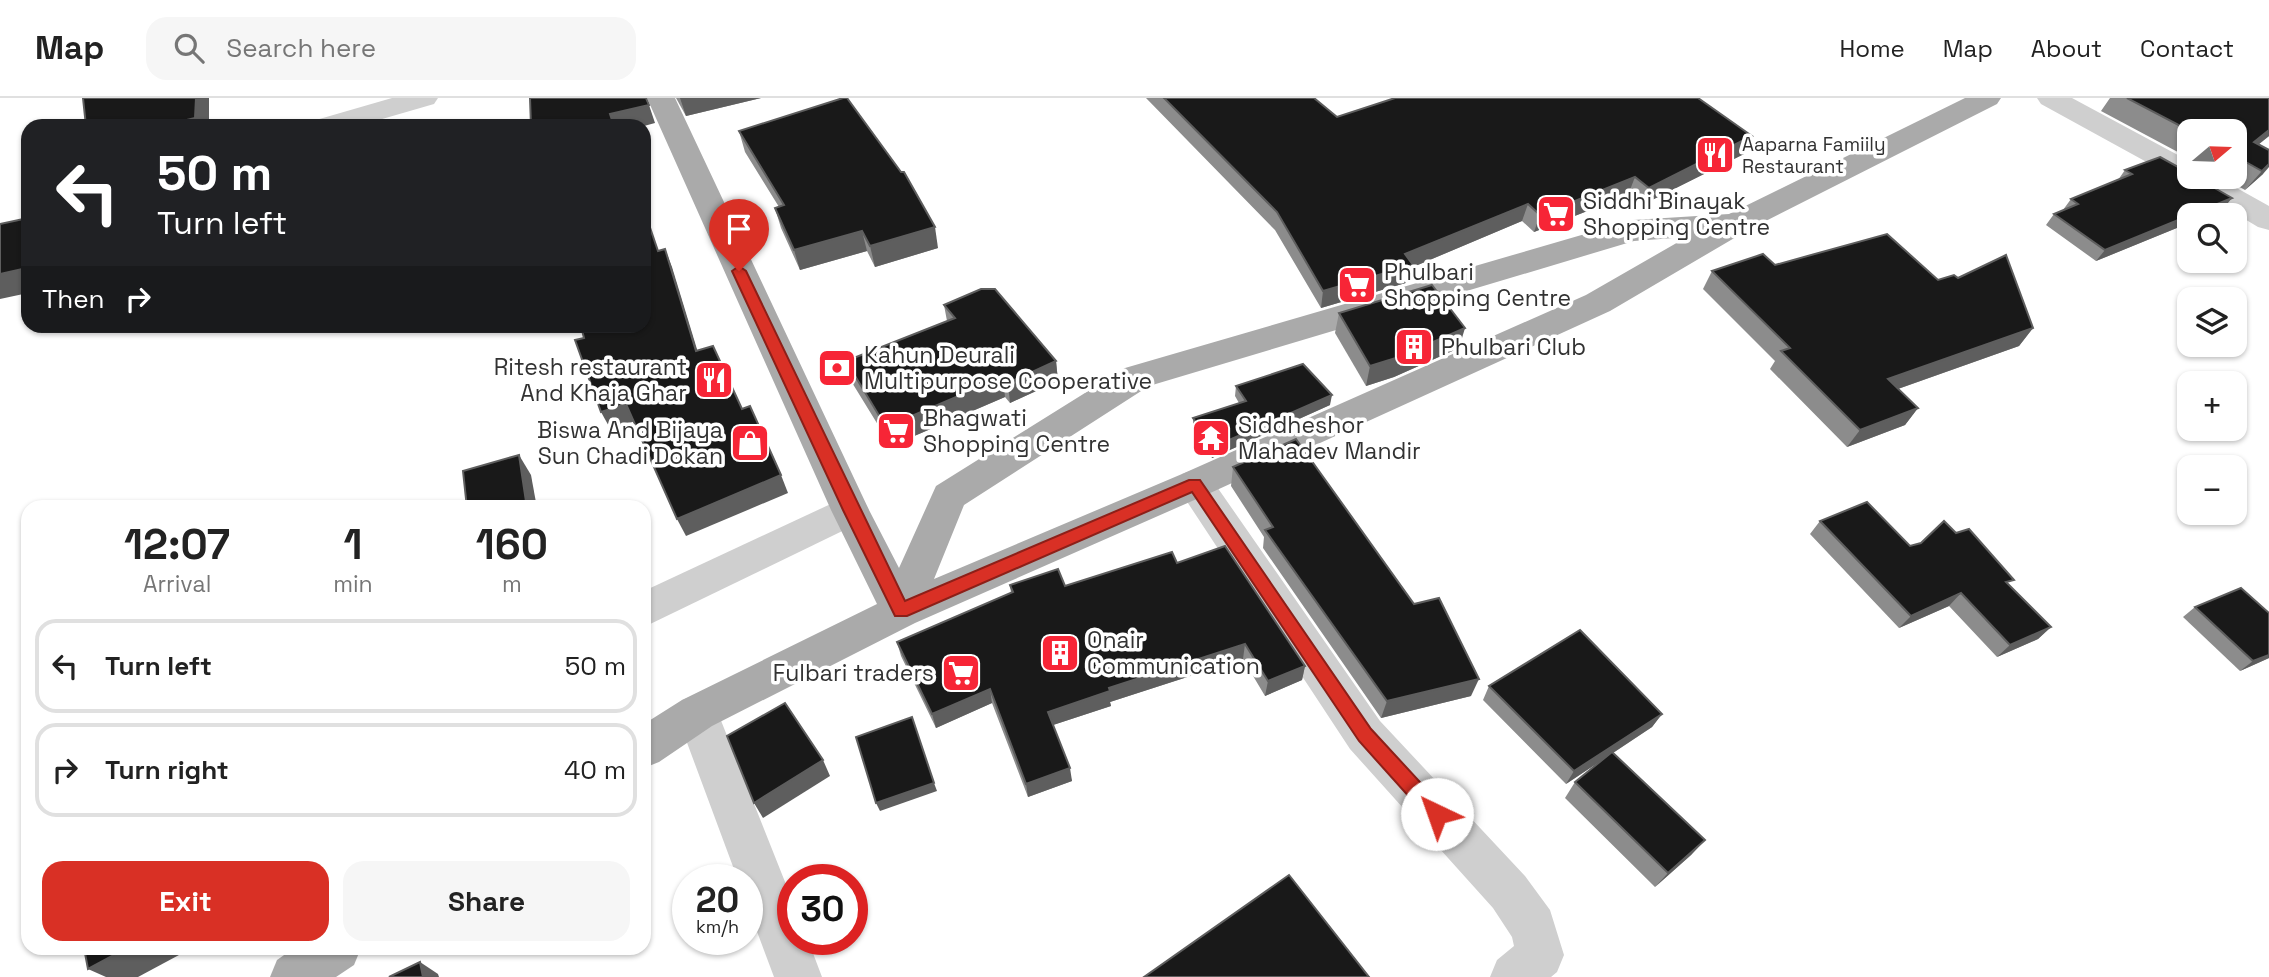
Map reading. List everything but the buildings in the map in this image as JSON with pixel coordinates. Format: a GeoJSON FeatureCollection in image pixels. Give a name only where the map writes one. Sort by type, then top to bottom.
{"type":"FeatureCollection","features":[{"type":"Feature","properties":{"kind":"main road"},"geometry":{"type":"LineString","coordinates":[[660,98],[850,510],[901,611]]}},
{"type":"Feature","properties":{"kind":"main road"},"geometry":{"type":"LineString","coordinates":[[651,743],[697,713],[901,611],[1195,484],[1598,303],[1737,223],[1987,98]]}},
{"type":"Feature","properties":{"kind":"main road"},"geometry":{"type":"LineString","coordinates":[[901,611],[949,496],[1137,377],[1633,231],[1737,223]]}},
{"type":"Feature","properties":{"kind":"main road"},"geometry":{"type":"LineString","coordinates":[[294,977],[327,955]]}},
{"type":"Feature","properties":{"kind":"street"},"geometry":{"type":"LineString","coordinates":[[350,119],[424,98]]}},
{"type":"Feature","properties":{"kind":"street"},"geometry":{"type":"LineString","coordinates":[[2052,98],[2177,167]]}},
{"type":"Feature","properties":{"kind":"street"},"geometry":{"type":"LineString","coordinates":[[2215,189],[2269,220]]}},
{"type":"Feature","properties":{"kind":"street"},"geometry":{"type":"LineString","coordinates":[[1195,484],[1365,735],[1509,892],[1533,927],[1541,956],[1514,977]]}},
{"type":"Feature","properties":{"kind":"street"},"geometry":{"type":"LineString","coordinates":[[651,607],[850,510]]}},
{"type":"Feature","properties":{"kind":"street"},"geometry":{"type":"LineString","coordinates":[[697,713],[799,977]]}},
{"type":"Feature","properties":{"kind":"place","name":"Aaparna Famiily Restaurant"},"geometry":{"type":"Point","coordinates":[1715,155]}},
{"type":"Feature","properties":{"kind":"place","name":"Siddhi Binayak Shopping Centre"},"geometry":{"type":"Point","coordinates":[1556,214]}},
{"type":"Feature","properties":{"kind":"place","name":"Phulbari Shopping Centre"},"geometry":{"type":"Point","coordinates":[1357,285]}},
{"type":"Feature","properties":{"kind":"place","name":"Phulbari Club"},"geometry":{"type":"Point","coordinates":[1414,347]}},
{"type":"Feature","properties":{"kind":"place","name":"Kahun Deurali Multipurpose Cooperative"},"geometry":{"type":"Point","coordinates":[837,368]}},
{"type":"Feature","properties":{"kind":"place","name":"Ritesh restaurant And Khaja Ghar"},"geometry":{"type":"Point","coordinates":[714,380]}},
{"type":"Feature","properties":{"kind":"place","name":"Bhagwati Shopping Centre"},"geometry":{"type":"Point","coordinates":[896,431]}},
{"type":"Feature","properties":{"kind":"place","name":"Siddheshor Mahadev Mandir"},"geometry":{"type":"Point","coordinates":[1211,438]}},
{"type":"Feature","properties":{"kind":"place","name":"Biswa And Bijaya Sun Chadi Dokan"},"geometry":{"type":"Point","coordinates":[750,443]}},
{"type":"Feature","properties":{"kind":"place","name":"Onair Communication"},"geometry":{"type":"Point","coordinates":[1060,653]}},
{"type":"Feature","properties":{"kind":"place","name":"Fulbari traders"},"geometry":{"type":"Point","coordinates":[961,673]}},
{"type":"Feature","properties":{"kind":"route"},"geometry":{"type":"LineString","coordinates":[[739,271],[850,510],[901,611],[1195,484],[1365,735],[1437,814]]}}]}
